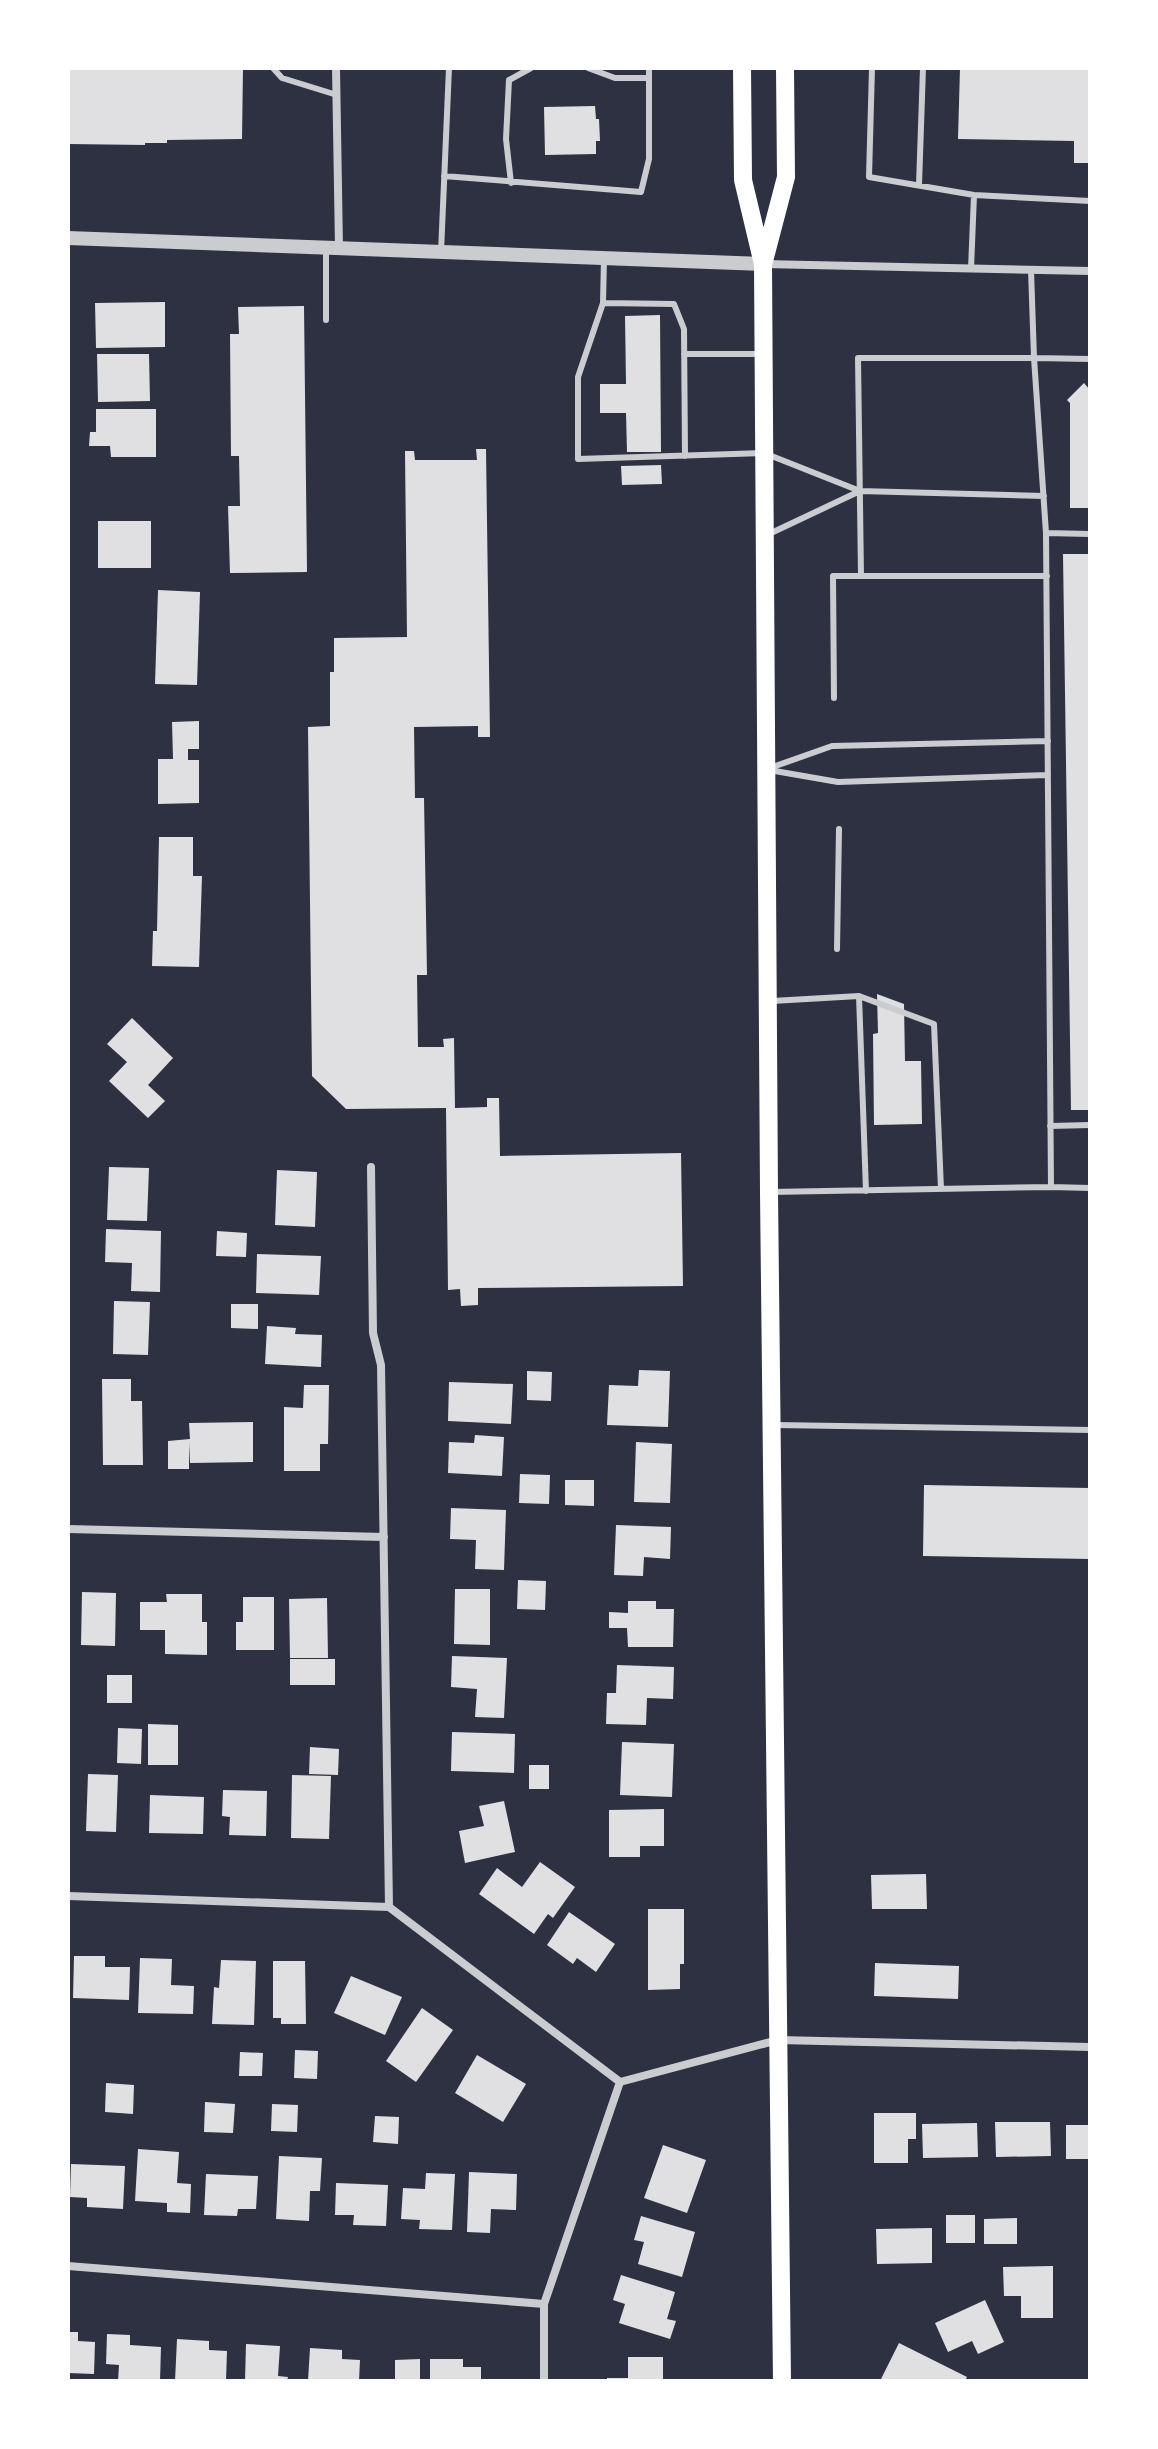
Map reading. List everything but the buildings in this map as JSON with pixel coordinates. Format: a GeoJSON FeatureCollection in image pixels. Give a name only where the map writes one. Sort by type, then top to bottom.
{"type":"FeatureCollection","features":[{"type":"Feature","properties":{"kind":"main road"},"geometry":{"type":"LineString","coordinates":[[763,264],[786,177],[785,68]]}},
{"type":"Feature","properties":{"kind":"main road"},"geometry":{"type":"LineString","coordinates":[[739,71],[743,180],[763,264],[771,1425],[782,2381]]}},
{"type":"Feature","properties":{"kind":"street"},"geometry":{"type":"LineString","coordinates":[[332,248],[336,68]]}},
{"type":"Feature","properties":{"kind":"street"},"geometry":{"type":"LineString","coordinates":[[68,238],[763,264],[1090,271]]}},
{"type":"Feature","properties":{"kind":"street"},"geometry":{"type":"LineString","coordinates":[[371,1167],[373,1333],[381,1365],[389,1907]]}},
{"type":"Feature","properties":{"kind":"street"},"geometry":{"type":"LineString","coordinates":[[68,1529],[384,1537]]}},
{"type":"Feature","properties":{"kind":"street"},"geometry":{"type":"LineString","coordinates":[[68,1896],[389,1907],[620,2082]]}},
{"type":"Feature","properties":{"kind":"street"},"geometry":{"type":"LineString","coordinates":[[620,2082],[778,2040],[1090,2047]]}},
{"type":"Feature","properties":{"kind":"street"},"geometry":{"type":"LineString","coordinates":[[544,2381],[544,2304],[620,2082]]}},
{"type":"Feature","properties":{"kind":"street"},"geometry":{"type":"LineString","coordinates":[[68,2266],[544,2304]]}},
{"type":"Feature","properties":{"kind":"lane"},"geometry":{"type":"LineString","coordinates":[[273,68],[282,78],[337,95]]}},
{"type":"Feature","properties":{"kind":"lane"},"geometry":{"type":"LineString","coordinates":[[441,252],[449,68]]}},
{"type":"Feature","properties":{"kind":"lane"},"geometry":{"type":"LineString","coordinates":[[511,183],[506,139],[509,80],[531,68]]}},
{"type":"Feature","properties":{"kind":"lane"},"geometry":{"type":"LineString","coordinates":[[588,68],[615,78],[649,78]]}},
{"type":"Feature","properties":{"kind":"lane"},"geometry":{"type":"LineString","coordinates":[[444,176],[641,192],[649,159],[649,68]]}},
{"type":"Feature","properties":{"kind":"lane"},"geometry":{"type":"LineString","coordinates":[[872,68],[869,177],[974,195],[1090,201]]}},
{"type":"Feature","properties":{"kind":"lane"},"geometry":{"type":"LineString","coordinates":[[919,185],[923,68]]}},
{"type":"Feature","properties":{"kind":"lane"},"geometry":{"type":"LineString","coordinates":[[971,269],[974,195]]}},
{"type":"Feature","properties":{"kind":"lane"},"geometry":{"type":"LineString","coordinates":[[326,320],[332,248]]}},
{"type":"Feature","properties":{"kind":"lane"},"geometry":{"type":"LineString","coordinates":[[604,258],[603,303],[578,377],[578,459],[764,453],[860,491],[1044,496]]}},
{"type":"Feature","properties":{"kind":"lane"},"geometry":{"type":"LineString","coordinates":[[1031,270],[1047,576],[1051,1187]]}},
{"type":"Feature","properties":{"kind":"lane"},"geometry":{"type":"LineString","coordinates":[[603,303],[674,304],[684,329],[685,456]]}},
{"type":"Feature","properties":{"kind":"lane"},"geometry":{"type":"LineString","coordinates":[[684,354],[763,354]]}},
{"type":"Feature","properties":{"kind":"lane"},"geometry":{"type":"LineString","coordinates":[[861,576],[858,358],[1090,359]]}},
{"type":"Feature","properties":{"kind":"lane"},"geometry":{"type":"LineString","coordinates":[[765,536],[860,491]]}},
{"type":"Feature","properties":{"kind":"lane"},"geometry":{"type":"LineString","coordinates":[[1046,533],[1090,534]]}},
{"type":"Feature","properties":{"kind":"lane"},"geometry":{"type":"LineString","coordinates":[[834,698],[833,576],[1047,576]]}},
{"type":"Feature","properties":{"kind":"lane"},"geometry":{"type":"LineString","coordinates":[[766,770],[832,746],[1048,741]]}},
{"type":"Feature","properties":{"kind":"lane"},"geometry":{"type":"LineString","coordinates":[[766,770],[838,782],[1048,775]]}},
{"type":"Feature","properties":{"kind":"lane"},"geometry":{"type":"LineString","coordinates":[[837,949],[839,829]]}},
{"type":"Feature","properties":{"kind":"lane"},"geometry":{"type":"LineString","coordinates":[[859,996],[866,1191]]}},
{"type":"Feature","properties":{"kind":"lane"},"geometry":{"type":"LineString","coordinates":[[768,1001],[859,996],[934,1024],[941,1189]]}},
{"type":"Feature","properties":{"kind":"lane"},"geometry":{"type":"LineString","coordinates":[[1050,1126],[1090,1125]]}},
{"type":"Feature","properties":{"kind":"lane"},"geometry":{"type":"LineString","coordinates":[[769,1192],[1090,1188]]}},
{"type":"Feature","properties":{"kind":"lane"},"geometry":{"type":"LineString","coordinates":[[771,1425],[1090,1430]]}}]}
